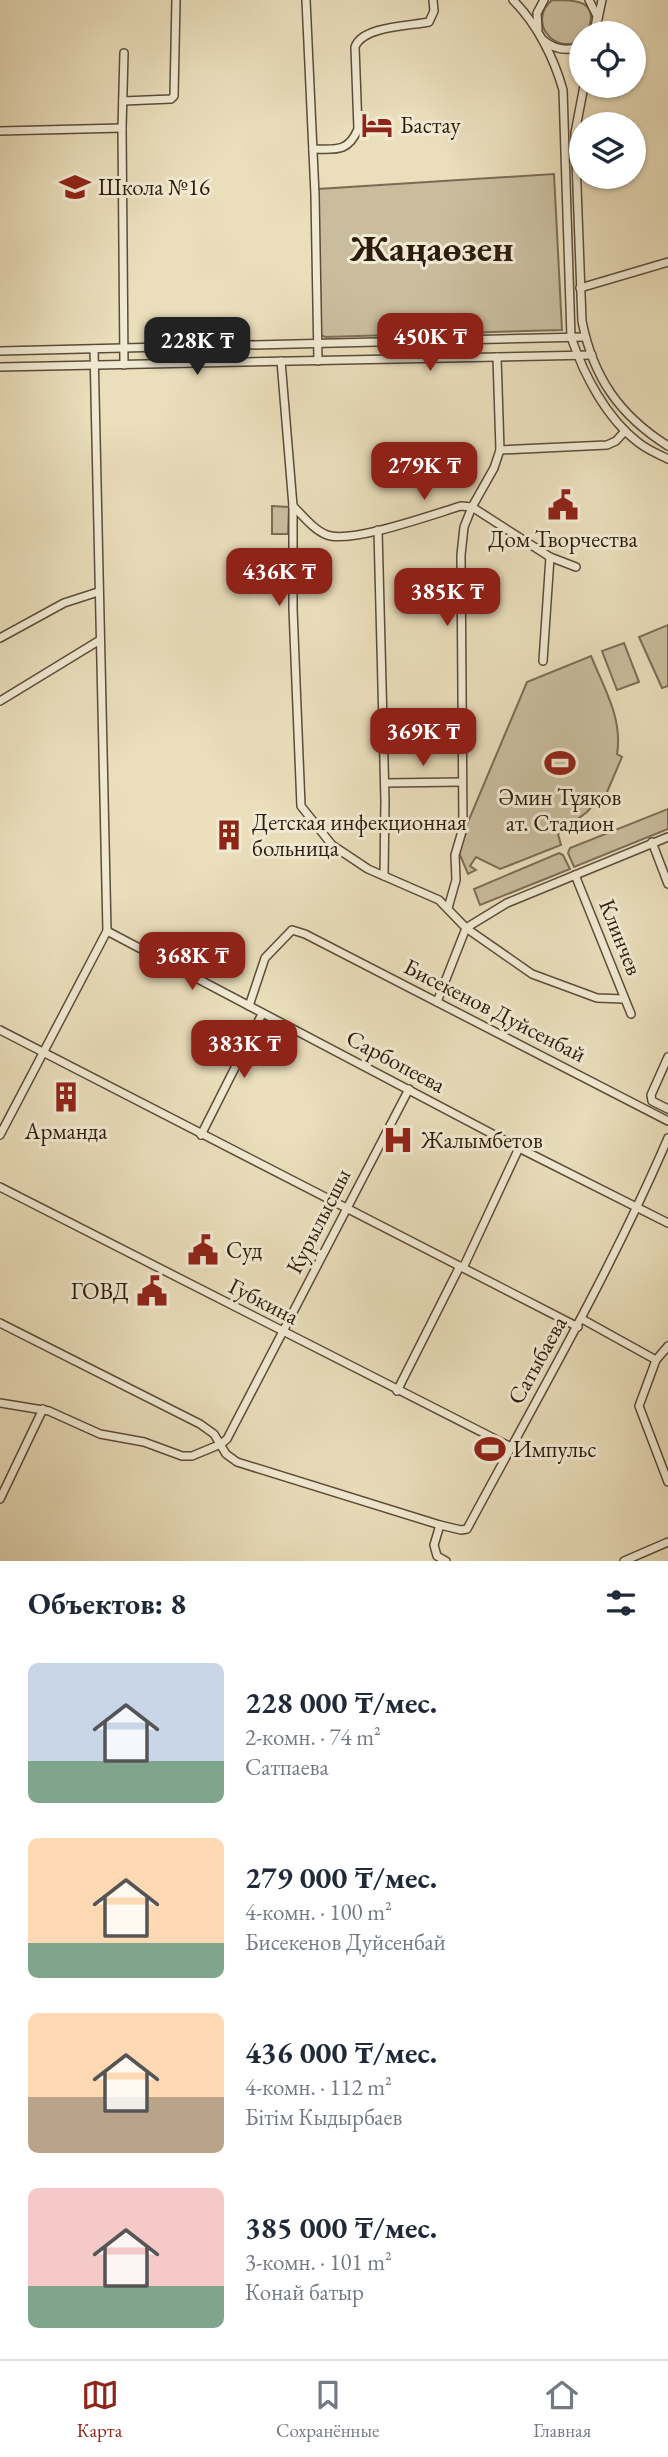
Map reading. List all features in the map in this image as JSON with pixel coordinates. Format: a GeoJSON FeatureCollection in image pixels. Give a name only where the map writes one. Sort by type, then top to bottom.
{"type":"FeatureCollection","features":[{"type":"Feature","properties":{"kind":"street"},"geometry":{"type":"LineString","coordinates":[[123,101],[171,99],[174,96],[176,0]]}},
{"type":"Feature","properties":{"kind":"street"},"geometry":{"type":"LineString","coordinates":[[306,0],[318,360]]}},
{"type":"Feature","properties":{"kind":"street"},"geometry":{"type":"LineString","coordinates":[[313,149],[342,149],[354,140],[358,130],[357,41],[386,28],[429,22],[434,11],[433,0]]}},
{"type":"Feature","properties":{"kind":"street"},"geometry":{"type":"LineString","coordinates":[[513,0],[544,41],[561,50],[569,50]]}},
{"type":"Feature","properties":{"kind":"street"},"geometry":{"type":"LineString","coordinates":[[544,0],[537,13],[536,23],[563,90],[571,337],[578,356],[612,417],[645,447],[668,459]]}},
{"type":"Feature","properties":{"kind":"street"},"geometry":{"type":"LineString","coordinates":[[589,0],[597,16],[596,21]]}},
{"type":"Feature","properties":{"kind":"street"},"geometry":{"type":"LineString","coordinates":[[598,21],[603,0]]}},
{"type":"Feature","properties":{"kind":"street"},"geometry":{"type":"LineString","coordinates":[[124,53],[124,365]]}},
{"type":"Feature","properties":{"kind":"street"},"geometry":{"type":"LineString","coordinates":[[582,98],[575,133],[580,288],[585,337],[603,382],[631,419],[668,446]]}},
{"type":"Feature","properties":{"kind":"street"},"geometry":{"type":"LineString","coordinates":[[0,131],[122,128]]}},
{"type":"Feature","properties":{"kind":"street"},"geometry":{"type":"LineString","coordinates":[[580,288],[668,262]]}},
{"type":"Feature","properties":{"kind":"street"},"geometry":{"type":"LineString","coordinates":[[0,351],[585,337]]}},
{"type":"Feature","properties":{"kind":"street"},"geometry":{"type":"LineString","coordinates":[[245,346],[247,362]]}},
{"type":"Feature","properties":{"kind":"street"},"geometry":{"type":"LineString","coordinates":[[0,1135],[107,931],[94,349]]}},
{"type":"Feature","properties":{"kind":"street"},"geometry":{"type":"LineString","coordinates":[[0,367],[592,355]]}},
{"type":"Feature","properties":{"kind":"street"},"geometry":{"type":"LineString","coordinates":[[449,908],[456,880],[455,855],[463,828],[461,555],[464,527],[494,468],[500,450],[497,357]]}},
{"type":"Feature","properties":{"kind":"street"},"geometry":{"type":"LineString","coordinates":[[281,361],[293,506],[293,609],[301,806],[332,845],[368,869],[439,900],[466,928],[532,974],[597,998],[624,999]]}},
{"type":"Feature","properties":{"kind":"street"},"geometry":{"type":"LineString","coordinates":[[500,450],[607,444],[616,441],[625,431]]}},
{"type":"Feature","properties":{"kind":"street"},"geometry":{"type":"LineString","coordinates":[[293,506],[313,526],[327,535],[342,537],[379,530],[461,506],[472,507],[550,557],[576,567]]}},
{"type":"Feature","properties":{"kind":"street"},"geometry":{"type":"LineString","coordinates":[[379,530],[385,783],[384,876]]}},
{"type":"Feature","properties":{"kind":"street"},"geometry":{"type":"LineString","coordinates":[[543,661],[550,557]]}},
{"type":"Feature","properties":{"kind":"street"},"geometry":{"type":"LineString","coordinates":[[0,638],[64,603],[99,592]]}},
{"type":"Feature","properties":{"kind":"street"},"geometry":{"type":"LineString","coordinates":[[0,701],[100,640]]}},
{"type":"Feature","properties":{"kind":"street"},"geometry":{"type":"LineString","coordinates":[[385,783],[461,782]]}},
{"type":"Feature","properties":{"kind":"street"},"geometry":{"type":"LineString","coordinates":[[438,1002],[466,928],[507,903],[668,837]]}},
{"type":"Feature","properties":{"kind":"street"},"geometry":{"type":"LineString","coordinates":[[652,842],[668,884]]}},
{"type":"Feature","properties":{"kind":"street","name":"Клинчев"},"geometry":{"type":"LineString","coordinates":[[575,875],[631,1014]]}},
{"type":"Feature","properties":{"kind":"street","name":"Бисекенов Дуйсенбай"},"geometry":{"type":"LineString","coordinates":[[249,1006],[265,958],[292,930],[305,934],[668,1121]]}},
{"type":"Feature","properties":{"kind":"street","name":"Сарбопеева"},"geometry":{"type":"LineString","coordinates":[[107,931],[519,1148],[668,1223]]}},
{"type":"Feature","properties":{"kind":"street"},"geometry":{"type":"LineString","coordinates":[[201,1135],[262,1014]]}},
{"type":"Feature","properties":{"kind":"street"},"geometry":{"type":"LineString","coordinates":[[0,1030],[462,1267],[656,1360]]}},
{"type":"Feature","properties":{"kind":"street"},"geometry":{"type":"LineString","coordinates":[[668,1057],[651,1095],[652,1101],[668,1110]]}},
{"type":"Feature","properties":{"kind":"street","name":"Курылысшы"},"geometry":{"type":"LineString","coordinates":[[222,1444],[227,1439],[409,1088]]}},
{"type":"Feature","properties":{"kind":"street","name":"Сатыбаева"},"geometry":{"type":"LineString","coordinates":[[440,1524],[467,1529],[580,1323],[668,1138]]}},
{"type":"Feature","properties":{"kind":"street"},"geometry":{"type":"LineString","coordinates":[[397,1391],[462,1267],[519,1148]]}},
{"type":"Feature","properties":{"kind":"street","name":"Губкина"},"geometry":{"type":"LineString","coordinates":[[0,1187],[511,1447]]}},
{"type":"Feature","properties":{"kind":"street"},"geometry":{"type":"LineString","coordinates":[[0,1323],[200,1424],[214,1434],[226,1454],[237,1462],[440,1524],[434,1545],[437,1556],[446,1561]]}},
{"type":"Feature","properties":{"kind":"street"},"geometry":{"type":"LineString","coordinates":[[668,1346],[656,1360],[639,1406],[668,1482]]}},
{"type":"Feature","properties":{"kind":"street"},"geometry":{"type":"LineString","coordinates":[[0,1403],[43,1409],[100,1434],[144,1442],[182,1456],[192,1456],[222,1444]]}},
{"type":"Feature","properties":{"kind":"street"},"geometry":{"type":"LineString","coordinates":[[0,1499],[43,1409]]}},
{"type":"Feature","properties":{"kind":"street"},"geometry":{"type":"LineString","coordinates":[[624,1561],[668,1542]]}},
{"type":"Feature","properties":{"kind":"shaded area"},"geometry":{"type":"Polygon","coordinates":[[[552,0],[584,4],[591,14],[590,21],[569,21],[569,44],[562,43],[553,40],[543,26],[545,8],[552,0]]]}},
{"type":"Feature","properties":{"kind":"shaded area"},"geometry":{"type":"Polygon","coordinates":[[[554,174],[562,330],[321,335],[318,189],[554,174]]]}},
{"type":"Feature","properties":{"kind":"shaded area"},"geometry":{"type":"Polygon","coordinates":[[[272,506],[289,507],[288,534],[272,534],[272,506]]]}},
{"type":"Feature","properties":{"kind":"shaded area"},"geometry":{"type":"Polygon","coordinates":[[[668,625],[668,686],[662,688],[639,637],[668,625]]]}},
{"type":"Feature","properties":{"kind":"shaded area"},"geometry":{"type":"Polygon","coordinates":[[[624,643],[639,682],[617,690],[602,651],[624,643]]]}},
{"type":"Feature","properties":{"kind":"shaded area","name":"Әмин Тұяқов ат. Стадион"},"geometry":{"type":"Polygon","coordinates":[[[591,656],[615,716],[617,754],[622,757],[604,799],[599,798],[587,812],[558,834],[561,845],[500,869],[476,857],[470,866],[476,870],[468,874],[457,848],[527,682],[591,656]]]}},
{"type":"Feature","properties":{"kind":"shaded area"},"geometry":{"type":"Polygon","coordinates":[[[668,809],[668,829],[574,867],[568,853],[570,848],[668,809]]]}},
{"type":"Feature","properties":{"kind":"shaded area"},"geometry":{"type":"Polygon","coordinates":[[[559,853],[563,855],[570,869],[480,905],[474,889],[559,853]]]}},
{"type":"Feature","properties":{"kind":"place","name":"Бастау"},"geometry":{"type":"Point","coordinates":[377,125]}},
{"type":"Feature","properties":{"kind":"place","name":"Школа №16"},"geometry":{"type":"Point","coordinates":[75,187]}},
{"type":"Feature","properties":{"kind":"place","name":"Дом Творчества"},"geometry":{"type":"Point","coordinates":[563,505]}},
{"type":"Feature","properties":{"kind":"place","name":"Әмин Тұяқов ат. Стадион"},"geometry":{"type":"Point","coordinates":[560,763]}},
{"type":"Feature","properties":{"kind":"place","name":"Детская инфекционная больница"},"geometry":{"type":"Point","coordinates":[229,835]}},
{"type":"Feature","properties":{"kind":"place","name":"Арманда"},"geometry":{"type":"Point","coordinates":[66,1097]}},
{"type":"Feature","properties":{"kind":"place","name":"Жалымбетов"},"geometry":{"type":"Point","coordinates":[398,1140]}},
{"type":"Feature","properties":{"kind":"place","name":"Суд"},"geometry":{"type":"Point","coordinates":[203,1250]}},
{"type":"Feature","properties":{"kind":"place","name":"ГОВД"},"geometry":{"type":"Point","coordinates":[152,1291]}},
{"type":"Feature","properties":{"kind":"place","name":"Импульс"},"geometry":{"type":"Point","coordinates":[490,1449]}},
{"type":"Feature","properties":{"kind":"district","name":"Жаңаөзен"},"geometry":{"type":"Point","coordinates":[432,248]}}]}
